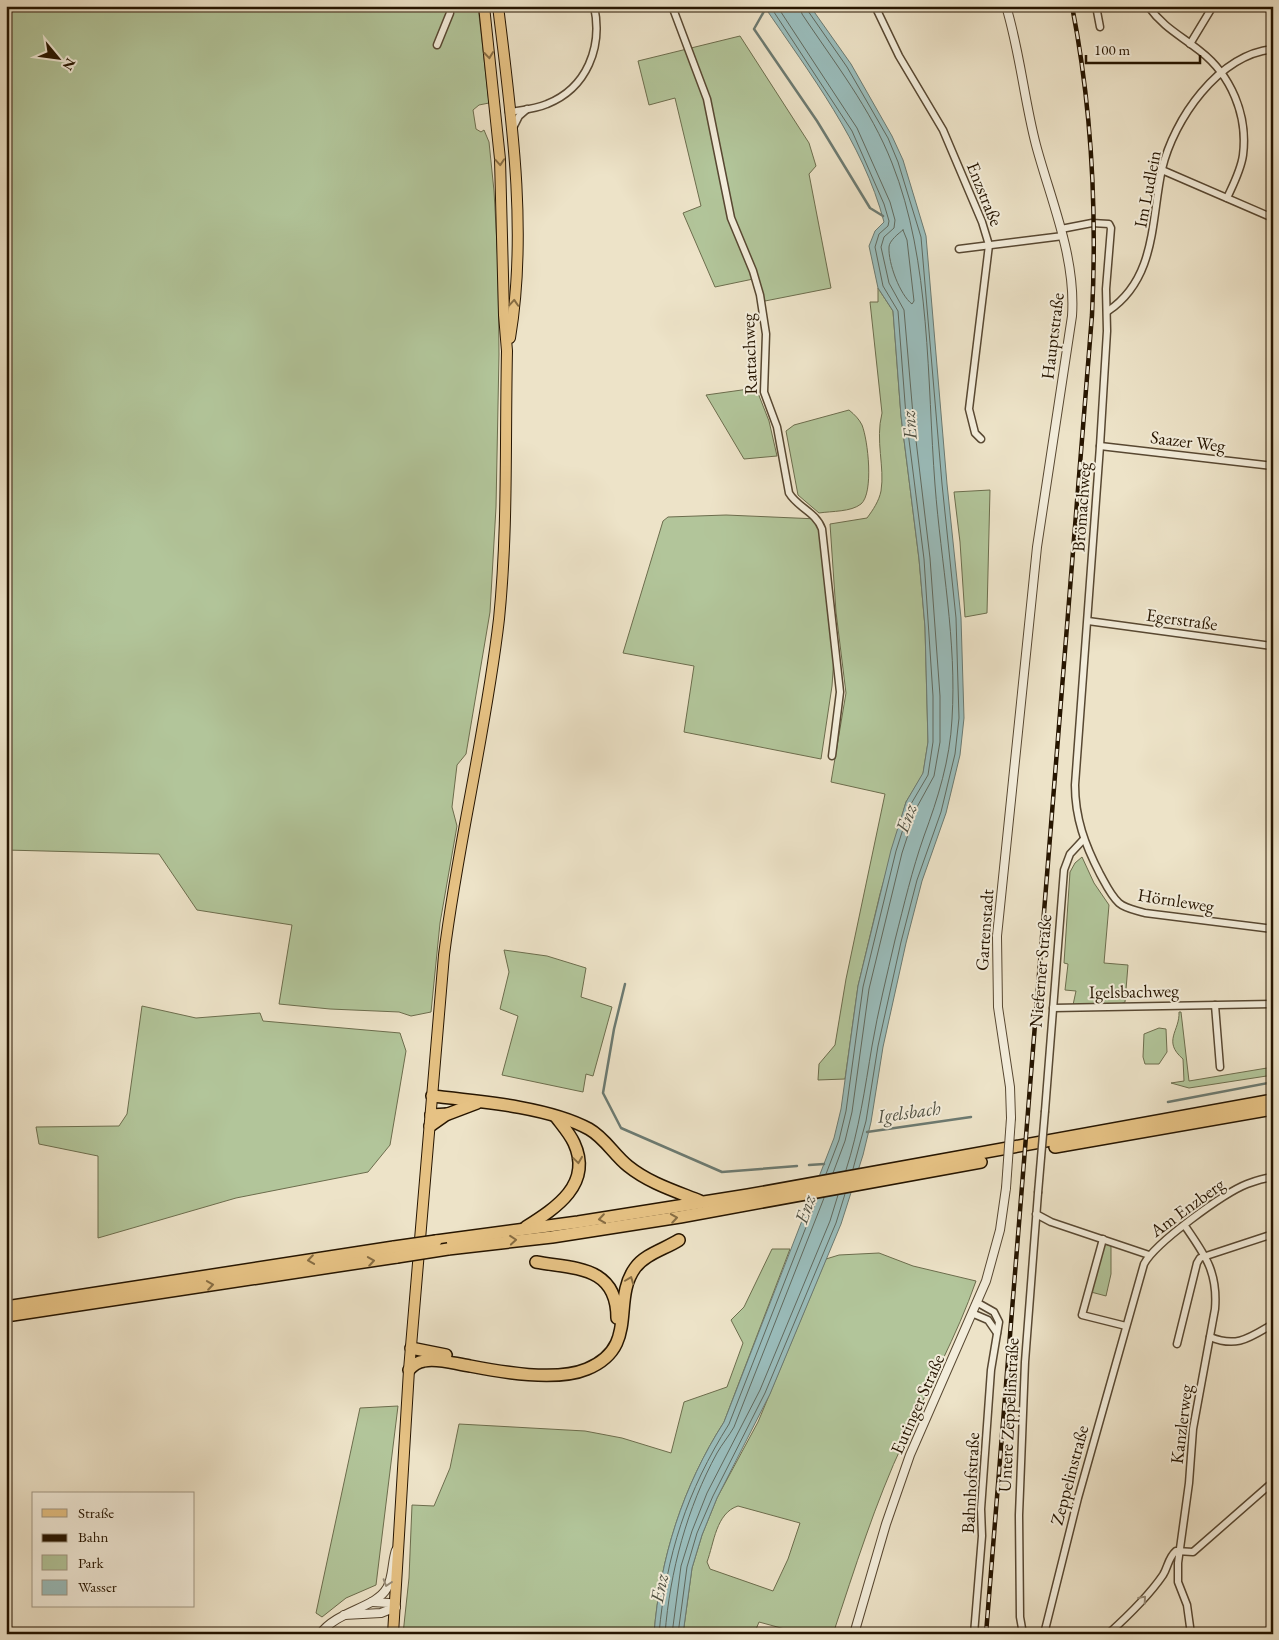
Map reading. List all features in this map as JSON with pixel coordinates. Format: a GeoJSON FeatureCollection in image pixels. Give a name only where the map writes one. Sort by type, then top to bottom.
{"type":"FeatureCollection","features":[{"type":"Feature","properties":{"kind":"highway"},"geometry":{"type":"LineString","coordinates":[[432,1096],[482,1102],[575,1122],[592,1131],[626,1165],[644,1178],[702,1202]]}},
{"type":"Feature","properties":{"kind":"highway"},"geometry":{"type":"LineString","coordinates":[[874,1178],[1273,1100]]}},
{"type":"Feature","properties":{"kind":"highway"},"geometry":{"type":"LineString","coordinates":[[430,1120],[482,1102]]}},
{"type":"Feature","properties":{"kind":"highway"},"geometry":{"type":"LineString","coordinates":[[6,1307],[395,1252],[448,1249],[552,1237],[874,1178],[1121,1138],[1273,1109]]}},
{"type":"Feature","properties":{"kind":"highway"},"geometry":{"type":"LineString","coordinates":[[522,1229],[563,1201],[579,1176],[579,1159],[574,1142],[556,1117]]}},
{"type":"Feature","properties":{"kind":"highway"},"geometry":{"type":"LineString","coordinates":[[6,1316],[395,1252],[436,1241],[622,1216],[702,1202],[750,1200]]}},
{"type":"Feature","properties":{"kind":"highway"},"geometry":{"type":"LineString","coordinates":[[409,1370],[414,1364],[435,1360],[481,1368],[550,1375],[587,1369],[607,1355],[618,1339],[623,1326],[627,1285],[635,1268],[649,1255],[679,1240]]}},
{"type":"Feature","properties":{"kind":"highway"},"geometry":{"type":"LineString","coordinates":[[411,1348],[498,1364],[547,1368],[577,1365],[596,1357],[609,1342],[618,1319],[616,1302],[609,1288],[600,1278],[581,1268],[536,1262]]}},
{"type":"Feature","properties":{"kind":"main road"},"geometry":{"type":"LineString","coordinates":[[393,1634],[409,1370],[447,932],[499,616],[503,557],[507,351],[504,316],[502,185],[484,6]]}},
{"type":"Feature","properties":{"kind":"main road"},"geometry":{"type":"LineString","coordinates":[[498,6],[512,140],[517,249],[513,317],[507,351]]}},
{"type":"Feature","properties":{"kind":"main road"},"geometry":{"type":"LineString","coordinates":[[496,114],[509,112]]}},
{"type":"Feature","properties":{"kind":"street"},"geometry":{"type":"LineString","coordinates":[[509,112],[545,105],[560,98],[570,90],[586,71],[593,58],[597,40],[598,25],[594,6]]}},
{"type":"Feature","properties":{"kind":"street","name":"Rattachweg"},"geometry":{"type":"LineString","coordinates":[[672,6],[707,99],[729,208],[760,295],[766,334],[764,392],[777,427],[789,493],[794,500],[816,517],[822,530],[840,692],[832,756]]}},
{"type":"Feature","properties":{"kind":"street","name":"Enzstraße"},"geometry":{"type":"LineString","coordinates":[[875,6],[898,56],[943,130],[982,222],[989,245],[969,409],[975,433],[980,439]]}},
{"type":"Feature","properties":{"kind":"street","name":"Hauptstraße"},"geometry":{"type":"LineString","coordinates":[[1006,6],[1036,143],[1062,233],[1073,287],[1072,316],[1045,485],[1023,675]]}},
{"type":"Feature","properties":{"kind":"street"},"geometry":{"type":"LineString","coordinates":[[1096,6],[1100,27]]}},
{"type":"Feature","properties":{"kind":"street"},"geometry":{"type":"LineString","coordinates":[[1148,6],[1176,35],[1200,51],[1221,72],[1237,97],[1242,130],[1243,155],[1228,198]]}},
{"type":"Feature","properties":{"kind":"street"},"geometry":{"type":"LineString","coordinates":[[1190,44],[1213,6]]}},
{"type":"Feature","properties":{"kind":"street"},"geometry":{"type":"LineString","coordinates":[[437,45],[450,13]]}},
{"type":"Feature","properties":{"kind":"street","name":"Im Ludlein"},"geometry":{"type":"LineString","coordinates":[[1108,311],[1120,302],[1145,264],[1152,241],[1162,170],[1166,155],[1186,114],[1210,82],[1221,72],[1242,57],[1273,49]]}},
{"type":"Feature","properties":{"kind":"street"},"geometry":{"type":"LineString","coordinates":[[512,140],[517,118],[529,108]]}},
{"type":"Feature","properties":{"kind":"street"},"geometry":{"type":"LineString","coordinates":[[1162,170],[1272,216]]}},
{"type":"Feature","properties":{"kind":"street","name":"Brömachweg"},"geometry":{"type":"LineString","coordinates":[[1062,233],[1102,222],[1109,224],[1111,228],[1106,289],[1108,311],[1100,446],[1075,785],[1076,809],[1083,840]]}},
{"type":"Feature","properties":{"kind":"street"},"geometry":{"type":"LineString","coordinates":[[959,249],[1062,233]]}},
{"type":"Feature","properties":{"kind":"street","name":"Saazer Weg"},"geometry":{"type":"LineString","coordinates":[[1100,446],[1273,466]]}},
{"type":"Feature","properties":{"kind":"street","name":"Egerstraße"},"geometry":{"type":"LineString","coordinates":[[1088,621],[1272,646]]}},
{"type":"Feature","properties":{"kind":"street"},"geometry":{"type":"LineString","coordinates":[[1272,646],[1273,640]]}},
{"type":"Feature","properties":{"kind":"street","name":"Gartenstadt"},"geometry":{"type":"LineString","coordinates":[[1006,1188],[1012,1118],[1010,1087],[999,1022],[996,972],[1000,907],[1023,675]]}},
{"type":"Feature","properties":{"kind":"street","name":"Hörnleweg"},"geometry":{"type":"LineString","coordinates":[[1083,840],[1106,885],[1119,903],[1126,908],[1145,913],[1273,929]]}},
{"type":"Feature","properties":{"kind":"street","name":"Nieferner Straße"},"geometry":{"type":"LineString","coordinates":[[1038,1195],[1064,870],[1070,854],[1083,840]]}},
{"type":"Feature","properties":{"kind":"street","name":"Igelsbachweg"},"geometry":{"type":"LineString","coordinates":[[1053,1008],[1273,1004]]}},
{"type":"Feature","properties":{"kind":"street"},"geometry":{"type":"LineString","coordinates":[[1215,1005],[1220,1067]]}},
{"type":"Feature","properties":{"kind":"street","name":"Am Enzberg"},"geometry":{"type":"LineString","coordinates":[[1148,1256],[1226,1194],[1247,1184],[1273,1177]]}},
{"type":"Feature","properties":{"kind":"street","name":"Eutinger Straße"},"geometry":{"type":"LineString","coordinates":[[854,1634],[886,1524],[910,1455],[974,1314],[994,1258],[1006,1188]]}},
{"type":"Feature","properties":{"kind":"street","name":"Untere Zeppelinstraße"},"geometry":{"type":"LineString","coordinates":[[1023,1634],[1020,1618],[1019,1515],[1025,1362],[1038,1195]]}},
{"type":"Feature","properties":{"kind":"street"},"geometry":{"type":"LineString","coordinates":[[1036,1214],[1051,1222],[1148,1256]]}},
{"type":"Feature","properties":{"kind":"street","name":"Kanzlerweg"},"geometry":{"type":"LineString","coordinates":[[1185,1226],[1207,1257],[1216,1292],[1210,1336],[1192,1429],[1189,1483],[1179,1551],[1178,1582],[1187,1605],[1191,1634]]}},
{"type":"Feature","properties":{"kind":"street"},"geometry":{"type":"LineString","coordinates":[[1177,1344],[1196,1262],[1200,1258],[1273,1234]]}},
{"type":"Feature","properties":{"kind":"street"},"geometry":{"type":"LineString","coordinates":[[1103,1239],[1082,1315],[1126,1326]]}},
{"type":"Feature","properties":{"kind":"street","name":"Zeppelinstraße"},"geometry":{"type":"LineString","coordinates":[[1044,1634],[1078,1498],[1126,1326],[1148,1256]]}},
{"type":"Feature","properties":{"kind":"street","name":"Bahnhofstraße"},"geometry":{"type":"LineString","coordinates":[[974,1634],[982,1536],[981,1509],[991,1370],[998,1316],[978,1303]]}},
{"type":"Feature","properties":{"kind":"street"},"geometry":{"type":"LineString","coordinates":[[974,1314],[988,1320],[997,1333]]}},
{"type":"Feature","properties":{"kind":"street"},"geometry":{"type":"LineString","coordinates":[[1210,1336],[1228,1343],[1238,1341],[1273,1324]]}},
{"type":"Feature","properties":{"kind":"street"},"geometry":{"type":"LineString","coordinates":[[1108,1634],[1141,1602],[1164,1574],[1170,1556],[1176,1551],[1193,1552],[1273,1482]]}},
{"type":"Feature","properties":{"kind":"street"},"geometry":{"type":"LineString","coordinates":[[320,1634],[328,1624],[352,1609],[372,1602],[382,1596],[388,1587],[392,1561],[400,1536]]}},
{"type":"Feature","properties":{"kind":"street"},"geometry":{"type":"LineString","coordinates":[[372,1602],[389,1603],[396,1607]]}},
{"type":"Feature","properties":{"kind":"street"},"geometry":{"type":"LineString","coordinates":[[344,1615],[381,1613],[396,1607]]}},
{"type":"Feature","properties":{"kind":"green space"},"geometry":{"type":"Polygon","coordinates":[[[6,6],[478,6],[489,103],[479,105],[473,110],[476,129],[481,132],[484,130],[489,142],[498,263],[499,354],[496,507],[490,612],[466,754],[457,765],[452,807],[457,826],[440,923],[431,1012],[411,1016],[399,1012],[330,1009],[279,1004],[292,925],[197,910],[159,854],[6,850],[6,6]]]}},
{"type":"Feature","properties":{"kind":"green space"},"geometry":{"type":"Polygon","coordinates":[[[740,36],[809,143],[816,166],[809,174],[831,288],[765,301],[758,278],[715,287],[683,213],[701,206],[675,98],[649,105],[638,61],[740,36]]]}},
{"type":"Feature","properties":{"kind":"green space"},"geometry":{"type":"Polygon","coordinates":[[[878,288],[893,311],[901,416],[919,559],[925,627],[928,742],[923,774],[906,802],[880,894],[858,986],[845,1079],[818,1080],[819,1064],[835,1045],[846,979],[885,794],[831,782],[846,693],[836,612],[830,524],[867,518],[876,505],[881,491],[882,473],[879,434],[882,413],[870,302],[878,302],[878,288]]]}},
{"type":"Feature","properties":{"kind":"green space"},"geometry":{"type":"Polygon","coordinates":[[[756,388],[769,421],[777,456],[744,459],[706,395],[756,388]]]}},
{"type":"Feature","properties":{"kind":"green space"},"geometry":{"type":"Polygon","coordinates":[[[849,410],[862,425],[866,442],[869,478],[865,498],[857,507],[819,513],[798,495],[786,431],[794,425],[849,410]]]}},
{"type":"Feature","properties":{"kind":"green space"},"geometry":{"type":"Polygon","coordinates":[[[990,490],[987,613],[965,617],[960,542],[954,492],[990,490]]]}},
{"type":"Feature","properties":{"kind":"green space"},"geometry":{"type":"Polygon","coordinates":[[[726,515],[818,519],[835,643],[832,686],[821,759],[684,732],[694,666],[623,653],[663,521],[668,517],[726,515]]]}},
{"type":"Feature","properties":{"kind":"green space"},"geometry":{"type":"Polygon","coordinates":[[[1082,857],[1094,883],[1109,905],[1104,963],[1128,965],[1125,1002],[1121,1004],[1073,1005],[1076,991],[1065,990],[1068,964],[1064,963],[1070,872],[1075,863],[1082,857]]]}},
{"type":"Feature","properties":{"kind":"green space"},"geometry":{"type":"Polygon","coordinates":[[[504,950],[547,956],[586,968],[581,997],[612,1007],[593,1076],[586,1074],[583,1092],[502,1075],[518,1016],[500,1009],[509,972],[504,950]]]}},
{"type":"Feature","properties":{"kind":"green space"},"geometry":{"type":"Polygon","coordinates":[[[142,1006],[196,1018],[260,1013],[263,1021],[400,1033],[406,1051],[390,1145],[368,1172],[236,1198],[98,1238],[98,1156],[39,1144],[36,1127],[119,1126],[127,1114],[142,1006]]]}},
{"type":"Feature","properties":{"kind":"green space"},"geometry":{"type":"Polygon","coordinates":[[[1179,1012],[1181,1012],[1189,1081],[1273,1067],[1273,1075],[1189,1088],[1171,1083],[1184,1081],[1183,1059],[1177,1053],[1173,1041],[1179,1012]]]}},
{"type":"Feature","properties":{"kind":"green space"},"geometry":{"type":"Polygon","coordinates":[[[1159,1028],[1166,1029],[1167,1052],[1159,1064],[1145,1064],[1143,1057],[1144,1034],[1159,1028]]]}},
{"type":"Feature","properties":{"kind":"green space"},"geometry":{"type":"Polygon","coordinates":[[[1105,1244],[1111,1246],[1111,1274],[1106,1296],[1091,1292],[1105,1244]]]}},
{"type":"Feature","properties":{"kind":"green space"},"geometry":{"type":"Polygon","coordinates":[[[772,1249],[790,1249],[724,1422],[709,1446],[685,1497],[668,1550],[657,1606],[654,1634],[403,1634],[409,1578],[412,1505],[434,1506],[450,1468],[459,1424],[585,1431],[622,1438],[671,1453],[684,1402],[727,1387],[743,1343],[731,1320],[744,1307],[772,1249]]]}},
{"type":"Feature","properties":{"kind":"green space"},"geometry":{"type":"Polygon","coordinates":[[[879,1253],[913,1266],[976,1281],[960,1322],[913,1421],[884,1488],[833,1634],[803,1634],[759,1622],[754,1634],[683,1634],[692,1568],[702,1535],[717,1498],[758,1422],[826,1259],[839,1255],[879,1253]],[[738,1506],[725,1515],[720,1522],[707,1562],[710,1569],[773,1591],[788,1559],[800,1523],[738,1506]]]}},
{"type":"Feature","properties":{"kind":"green space"},"geometry":{"type":"Polygon","coordinates":[[[398,1406],[376,1585],[346,1598],[322,1617],[316,1613],[360,1408],[398,1406]]]}},
{"type":"Feature","properties":{"kind":"water","name":"Enz"},"geometry":{"type":"Polygon","coordinates":[[[764,6],[810,6],[851,64],[892,136],[903,160],[926,236],[947,484],[961,618],[964,718],[960,755],[946,813],[922,881],[906,943],[883,1047],[871,1122],[863,1155],[841,1224],[770,1394],[717,1498],[702,1535],[692,1568],[683,1634],[654,1634],[657,1606],[668,1550],[685,1497],[709,1446],[724,1422],[834,1138],[841,1109],[858,986],[891,850],[906,802],[923,773],[928,742],[925,627],[919,559],[901,416],[893,311],[878,288],[869,246],[875,231],[884,222],[875,193],[849,136],[817,83],[764,6]]]}},
{"type":"Feature","properties":{"kind":"waterway"},"geometry":{"type":"LineString","coordinates":[[767,6],[754,29],[817,121],[870,208],[883,216]]}},
{"type":"Feature","properties":{"kind":"waterway"},"geometry":{"type":"LineString","coordinates":[[625,984],[614,1029],[603,1093],[621,1128],[722,1172],[797,1166]]}},
{"type":"Feature","properties":{"kind":"waterway","name":"Igelsbach"},"geometry":{"type":"LineString","coordinates":[[1168,1102],[1273,1082]]}},
{"type":"Feature","properties":{"kind":"waterway","name":"Igelsbach"},"geometry":{"type":"LineString","coordinates":[[867,1132],[971,1117]]}},
{"type":"Feature","properties":{"kind":"waterway"},"geometry":{"type":"LineString","coordinates":[[809,1165],[824,1164]]}},
{"type":"Feature","properties":{"kind":"railway"},"geometry":{"type":"LineString","coordinates":[[986,1634],[1092,315],[1094,237],[1091,160],[1084,83],[1072,6]]}}]}
